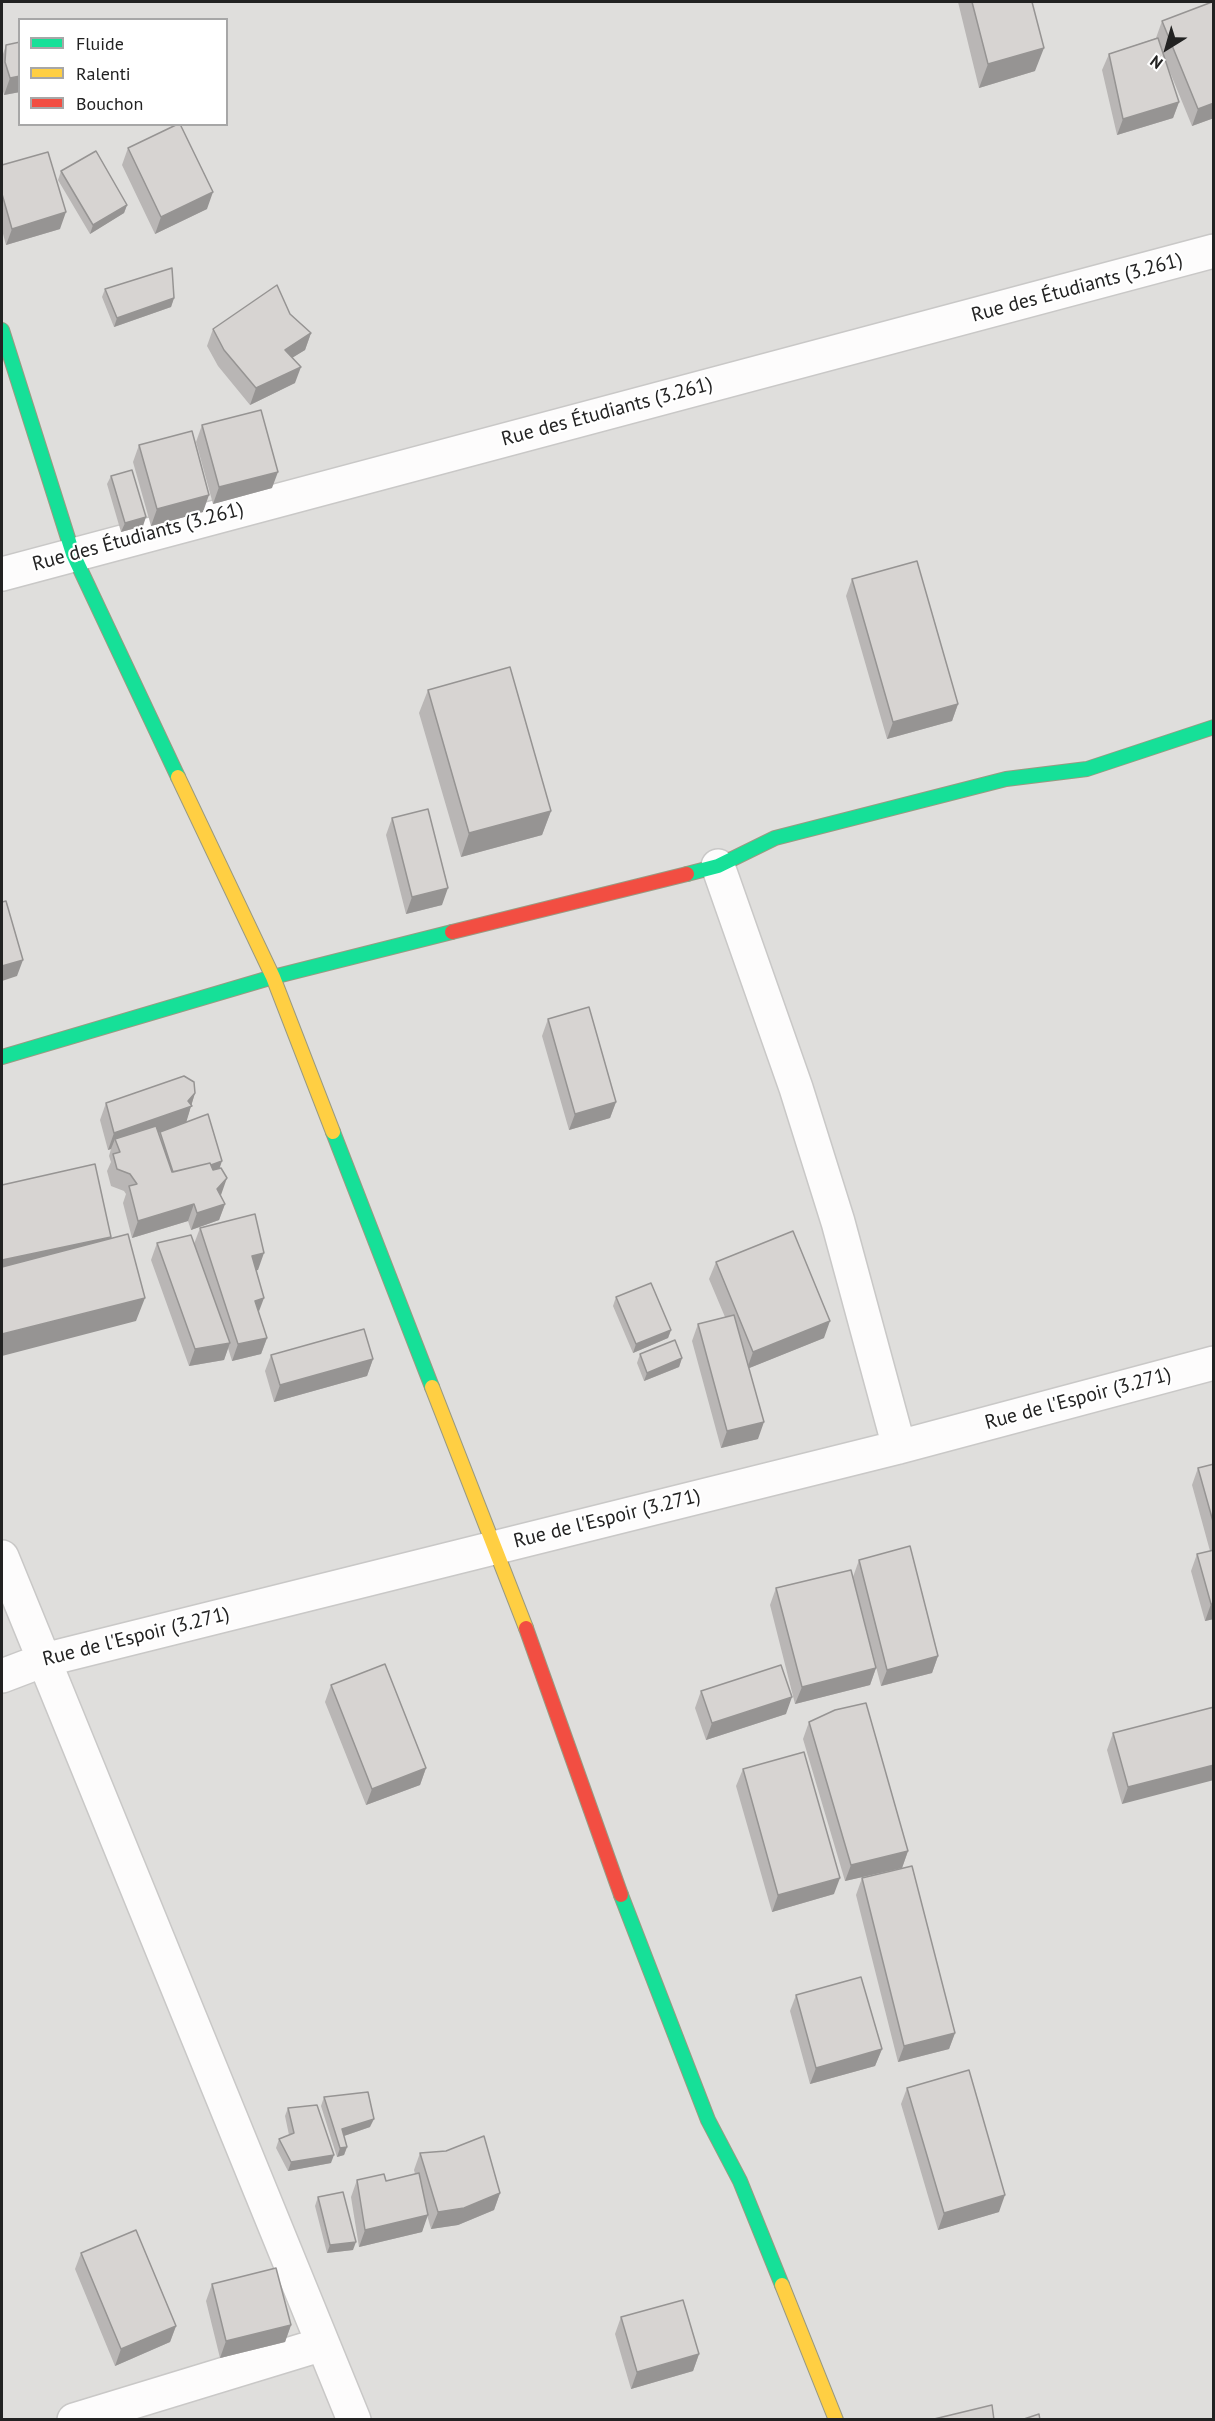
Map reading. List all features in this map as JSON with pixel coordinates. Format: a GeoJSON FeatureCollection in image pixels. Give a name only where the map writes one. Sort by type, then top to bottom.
{"type":"FeatureCollection","features":[{"type":"Feature","properties":{"kind":"street","name":"Rue des Étudiants (3.261)"},"geometry":{"type":"LineString","coordinates":[[2,574],[1214,251]]}},
{"type":"Feature","properties":{"kind":"street"},"geometry":{"type":"LineString","coordinates":[[2,330],[74,554],[273,977],[536,1655],[608,1862],[708,2120],[740,2181],[836,2420]]}},
{"type":"Feature","properties":{"kind":"street"},"geometry":{"type":"LineString","coordinates":[[2,1057],[273,977],[718,866],[775,838],[1006,779],[1086,769],[1214,727]]}},
{"type":"Feature","properties":{"kind":"street"},"geometry":{"type":"LineString","coordinates":[[718,866],[796,1088],[835,1210],[899,1447]]}},
{"type":"Feature","properties":{"kind":"street","name":"Rue de l'Espoir (3.271)"},"geometry":{"type":"LineString","coordinates":[[2,1676],[44,1660],[899,1447],[1214,1363]]}},
{"type":"Feature","properties":{"kind":"street"},"geometry":{"type":"LineString","coordinates":[[2,1557],[354,2420]]}},
{"type":"Feature","properties":{"kind":"street"},"geometry":{"type":"LineString","coordinates":[[74,2420],[323,2344]]}},
{"type":"Feature","properties":{"kind":"shaded area"},"geometry":{"type":"Polygon","coordinates":[[[2,2],[1213,2],[1213,2419],[2,2419],[2,2]]]}},
{"type":"Feature","properties":{"kind":"building"},"geometry":{"type":"Polygon","coordinates":[[[972,2],[1032,2],[1044,48],[988,64],[972,2]]]}},
{"type":"Feature","properties":{"kind":"building"},"geometry":{"type":"Polygon","coordinates":[[[1214,2],[1214,103],[1198,109],[1162,21],[1214,2]]]}},
{"type":"Feature","properties":{"kind":"building"},"geometry":{"type":"Polygon","coordinates":[[[1158,38],[1179,102],[1123,119],[1109,54],[1158,38]]]}},
{"type":"Feature","properties":{"kind":"building"},"geometry":{"type":"Polygon","coordinates":[[[18,42],[18,76],[10,78],[5,62],[6,45],[18,42]]]}},
{"type":"Feature","properties":{"kind":"building"},"geometry":{"type":"Polygon","coordinates":[[[174,126],[181,126],[213,192],[161,217],[128,148],[174,126]]]}},
{"type":"Feature","properties":{"kind":"building"},"geometry":{"type":"Polygon","coordinates":[[[96,151],[127,205],[93,225],[61,171],[96,151]]]}},
{"type":"Feature","properties":{"kind":"building"},"geometry":{"type":"Polygon","coordinates":[[[48,152],[66,212],[12,229],[2,194],[2,165],[48,152]]]}},
{"type":"Feature","properties":{"kind":"building"},"geometry":{"type":"Polygon","coordinates":[[[172,268],[174,298],[117,318],[105,289],[172,268]]]}},
{"type":"Feature","properties":{"kind":"building"},"geometry":{"type":"Polygon","coordinates":[[[277,285],[290,314],[311,333],[285,350],[301,367],[256,388],[224,350],[213,329],[277,285]]]}},
{"type":"Feature","properties":{"kind":"building"},"geometry":{"type":"Polygon","coordinates":[[[261,410],[278,472],[219,487],[202,425],[261,410]]]}},
{"type":"Feature","properties":{"kind":"building"},"geometry":{"type":"Polygon","coordinates":[[[192,431],[209,495],[157,509],[139,445],[192,431]]]}},
{"type":"Feature","properties":{"kind":"building"},"geometry":{"type":"Polygon","coordinates":[[[132,470],[146,517],[125,523],[111,476],[132,470]]]}},
{"type":"Feature","properties":{"kind":"building"},"geometry":{"type":"Polygon","coordinates":[[[917,561],[958,704],[893,722],[852,579],[917,561]]]}},
{"type":"Feature","properties":{"kind":"building"},"geometry":{"type":"Polygon","coordinates":[[[510,667],[551,811],[469,833],[428,690],[510,667]]]}},
{"type":"Feature","properties":{"kind":"building"},"geometry":{"type":"Polygon","coordinates":[[[428,809],[448,888],[412,897],[392,818],[428,809]]]}},
{"type":"Feature","properties":{"kind":"building"},"geometry":{"type":"Polygon","coordinates":[[[6,901],[23,960],[2,966],[2,902],[6,901]]]}},
{"type":"Feature","properties":{"kind":"building"},"geometry":{"type":"Polygon","coordinates":[[[589,1007],[616,1102],[575,1114],[548,1019],[589,1007]]]}},
{"type":"Feature","properties":{"kind":"building"},"geometry":{"type":"Polygon","coordinates":[[[184,1076],[194,1082],[195,1093],[188,1101],[192,1106],[114,1133],[106,1103],[184,1076]]]}},
{"type":"Feature","properties":{"kind":"building"},"geometry":{"type":"Polygon","coordinates":[[[208,1114],[222,1161],[173,1172],[160,1132],[208,1114]]]}},
{"type":"Feature","properties":{"kind":"building"},"geometry":{"type":"Polygon","coordinates":[[[156,1126],[172,1172],[210,1163],[213,1170],[221,1168],[227,1178],[217,1189],[225,1204],[197,1213],[194,1204],[138,1221],[129,1186],[137,1184],[130,1174],[117,1169],[113,1154],[120,1152],[115,1139],[156,1126]]]}},
{"type":"Feature","properties":{"kind":"building"},"geometry":{"type":"Polygon","coordinates":[[[95,1164],[111,1237],[2,1260],[2,1185],[95,1164]]]}},
{"type":"Feature","properties":{"kind":"building"},"geometry":{"type":"Polygon","coordinates":[[[255,1214],[264,1253],[252,1256],[264,1298],[255,1301],[267,1338],[238,1344],[200,1228],[255,1214]]]}},
{"type":"Feature","properties":{"kind":"building"},"geometry":{"type":"Polygon","coordinates":[[[793,1231],[830,1321],[753,1352],[716,1262],[793,1231]]]}},
{"type":"Feature","properties":{"kind":"building"},"geometry":{"type":"Polygon","coordinates":[[[128,1234],[145,1298],[2,1334],[2,1267],[128,1234]]]}},
{"type":"Feature","properties":{"kind":"building"},"geometry":{"type":"Polygon","coordinates":[[[191,1235],[230,1343],[195,1349],[157,1243],[191,1235]]]}},
{"type":"Feature","properties":{"kind":"building"},"geometry":{"type":"Polygon","coordinates":[[[651,1283],[671,1330],[636,1344],[616,1297],[651,1283]]]}},
{"type":"Feature","properties":{"kind":"building"},"geometry":{"type":"Polygon","coordinates":[[[734,1315],[764,1422],[727,1431],[698,1324],[734,1315]]]}},
{"type":"Feature","properties":{"kind":"building"},"geometry":{"type":"Polygon","coordinates":[[[364,1329],[373,1359],[280,1385],[271,1355],[364,1329]]]}},
{"type":"Feature","properties":{"kind":"building"},"geometry":{"type":"Polygon","coordinates":[[[675,1340],[682,1358],[647,1373],[640,1354],[675,1340]]]}},
{"type":"Feature","properties":{"kind":"building"},"geometry":{"type":"Polygon","coordinates":[[[1214,1464],[1214,1525],[1198,1468],[1214,1464]]]}},
{"type":"Feature","properties":{"kind":"building"},"geometry":{"type":"Polygon","coordinates":[[[910,1546],[938,1656],[887,1670],[859,1560],[910,1546]]]}},
{"type":"Feature","properties":{"kind":"building"},"geometry":{"type":"Polygon","coordinates":[[[1214,1550],[1214,1604],[1211,1604],[1197,1554],[1214,1550]]]}},
{"type":"Feature","properties":{"kind":"building"},"geometry":{"type":"Polygon","coordinates":[[[851,1570],[876,1668],[802,1687],[776,1588],[851,1570]]]}},
{"type":"Feature","properties":{"kind":"building"},"geometry":{"type":"Polygon","coordinates":[[[385,1664],[426,1768],[372,1789],[331,1685],[385,1664]]]}},
{"type":"Feature","properties":{"kind":"building"},"geometry":{"type":"Polygon","coordinates":[[[781,1665],[792,1697],[712,1723],[701,1691],[781,1665]]]}},
{"type":"Feature","properties":{"kind":"building"},"geometry":{"type":"Polygon","coordinates":[[[866,1703],[908,1851],[851,1865],[809,1722],[835,1710],[866,1703]]]}},
{"type":"Feature","properties":{"kind":"building"},"geometry":{"type":"Polygon","coordinates":[[[1214,1707],[1214,1765],[1128,1787],[1113,1733],[1214,1707]]]}},
{"type":"Feature","properties":{"kind":"building"},"geometry":{"type":"Polygon","coordinates":[[[804,1752],[840,1878],[778,1895],[743,1769],[804,1752]]]}},
{"type":"Feature","properties":{"kind":"building"},"geometry":{"type":"Polygon","coordinates":[[[912,1866],[955,2033],[904,2046],[862,1878],[912,1866]]]}},
{"type":"Feature","properties":{"kind":"building"},"geometry":{"type":"Polygon","coordinates":[[[861,1977],[882,2049],[816,2068],[796,1995],[861,1977]]]}},
{"type":"Feature","properties":{"kind":"building"},"geometry":{"type":"Polygon","coordinates":[[[969,2070],[1005,2195],[944,2213],[907,2088],[969,2070]]]}},
{"type":"Feature","properties":{"kind":"building"},"geometry":{"type":"Polygon","coordinates":[[[368,2092],[374,2119],[342,2129],[347,2147],[340,2148],[324,2097],[368,2092]]]}},
{"type":"Feature","properties":{"kind":"building"},"geometry":{"type":"Polygon","coordinates":[[[317,2105],[334,2155],[291,2162],[279,2139],[294,2133],[288,2108],[317,2105]]]}},
{"type":"Feature","properties":{"kind":"building"},"geometry":{"type":"Polygon","coordinates":[[[484,2136],[500,2193],[464,2208],[438,2212],[420,2153],[446,2151],[484,2136]]]}},
{"type":"Feature","properties":{"kind":"building"},"geometry":{"type":"Polygon","coordinates":[[[419,2173],[428,2215],[365,2230],[357,2180],[384,2174],[386,2181],[419,2173]]]}},
{"type":"Feature","properties":{"kind":"building"},"geometry":{"type":"Polygon","coordinates":[[[343,2192],[356,2242],[330,2245],[318,2197],[343,2192]]]}},
{"type":"Feature","properties":{"kind":"building"},"geometry":{"type":"Polygon","coordinates":[[[136,2230],[176,2326],[121,2349],[81,2253],[136,2230]]]}},
{"type":"Feature","properties":{"kind":"building"},"geometry":{"type":"Polygon","coordinates":[[[276,2268],[291,2325],[226,2341],[212,2284],[276,2268]]]}},
{"type":"Feature","properties":{"kind":"building"},"geometry":{"type":"Polygon","coordinates":[[[683,2300],[699,2354],[637,2372],[621,2317],[683,2300]]]}},
{"type":"Feature","properties":{"kind":"building"},"geometry":{"type":"Polygon","coordinates":[[[992,2405],[994,2420],[930,2420],[992,2405]]]}},
{"type":"Feature","properties":{"kind":"building"},"geometry":{"type":"Polygon","coordinates":[[[1039,2414],[1040,2420],[1021,2420],[1039,2414]]]}},
{"type":"Feature","properties":{"kind":"traffic: fast"},"geometry":{"type":"LineString","coordinates":[[2,330],[73,554],[178,777]]}},
{"type":"Feature","properties":{"kind":"traffic: fast"},"geometry":{"type":"LineString","coordinates":[[687,874],[718,866],[775,838],[1006,779],[1087,769],[1214,727]]}},
{"type":"Feature","properties":{"kind":"traffic: fast"},"geometry":{"type":"LineString","coordinates":[[2,1057],[273,977],[452,932]]}},
{"type":"Feature","properties":{"kind":"traffic: fast"},"geometry":{"type":"LineString","coordinates":[[333,1132],[432,1387]]}},
{"type":"Feature","properties":{"kind":"traffic: fast"},"geometry":{"type":"LineString","coordinates":[[621,1895],[708,2120],[740,2181],[782,2285]]}},
{"type":"Feature","properties":{"kind":"traffic: slow"},"geometry":{"type":"LineString","coordinates":[[178,777],[273,977],[333,1132]]}},
{"type":"Feature","properties":{"kind":"traffic: slow"},"geometry":{"type":"LineString","coordinates":[[432,1387],[526,1628]]}},
{"type":"Feature","properties":{"kind":"traffic: slow"},"geometry":{"type":"LineString","coordinates":[[782,2285],[836,2420]]}},
{"type":"Feature","properties":{"kind":"traffic: jam"},"geometry":{"type":"LineString","coordinates":[[452,932],[687,874]]}},
{"type":"Feature","properties":{"kind":"traffic: jam"},"geometry":{"type":"LineString","coordinates":[[526,1628],[621,1895]]}}]}
